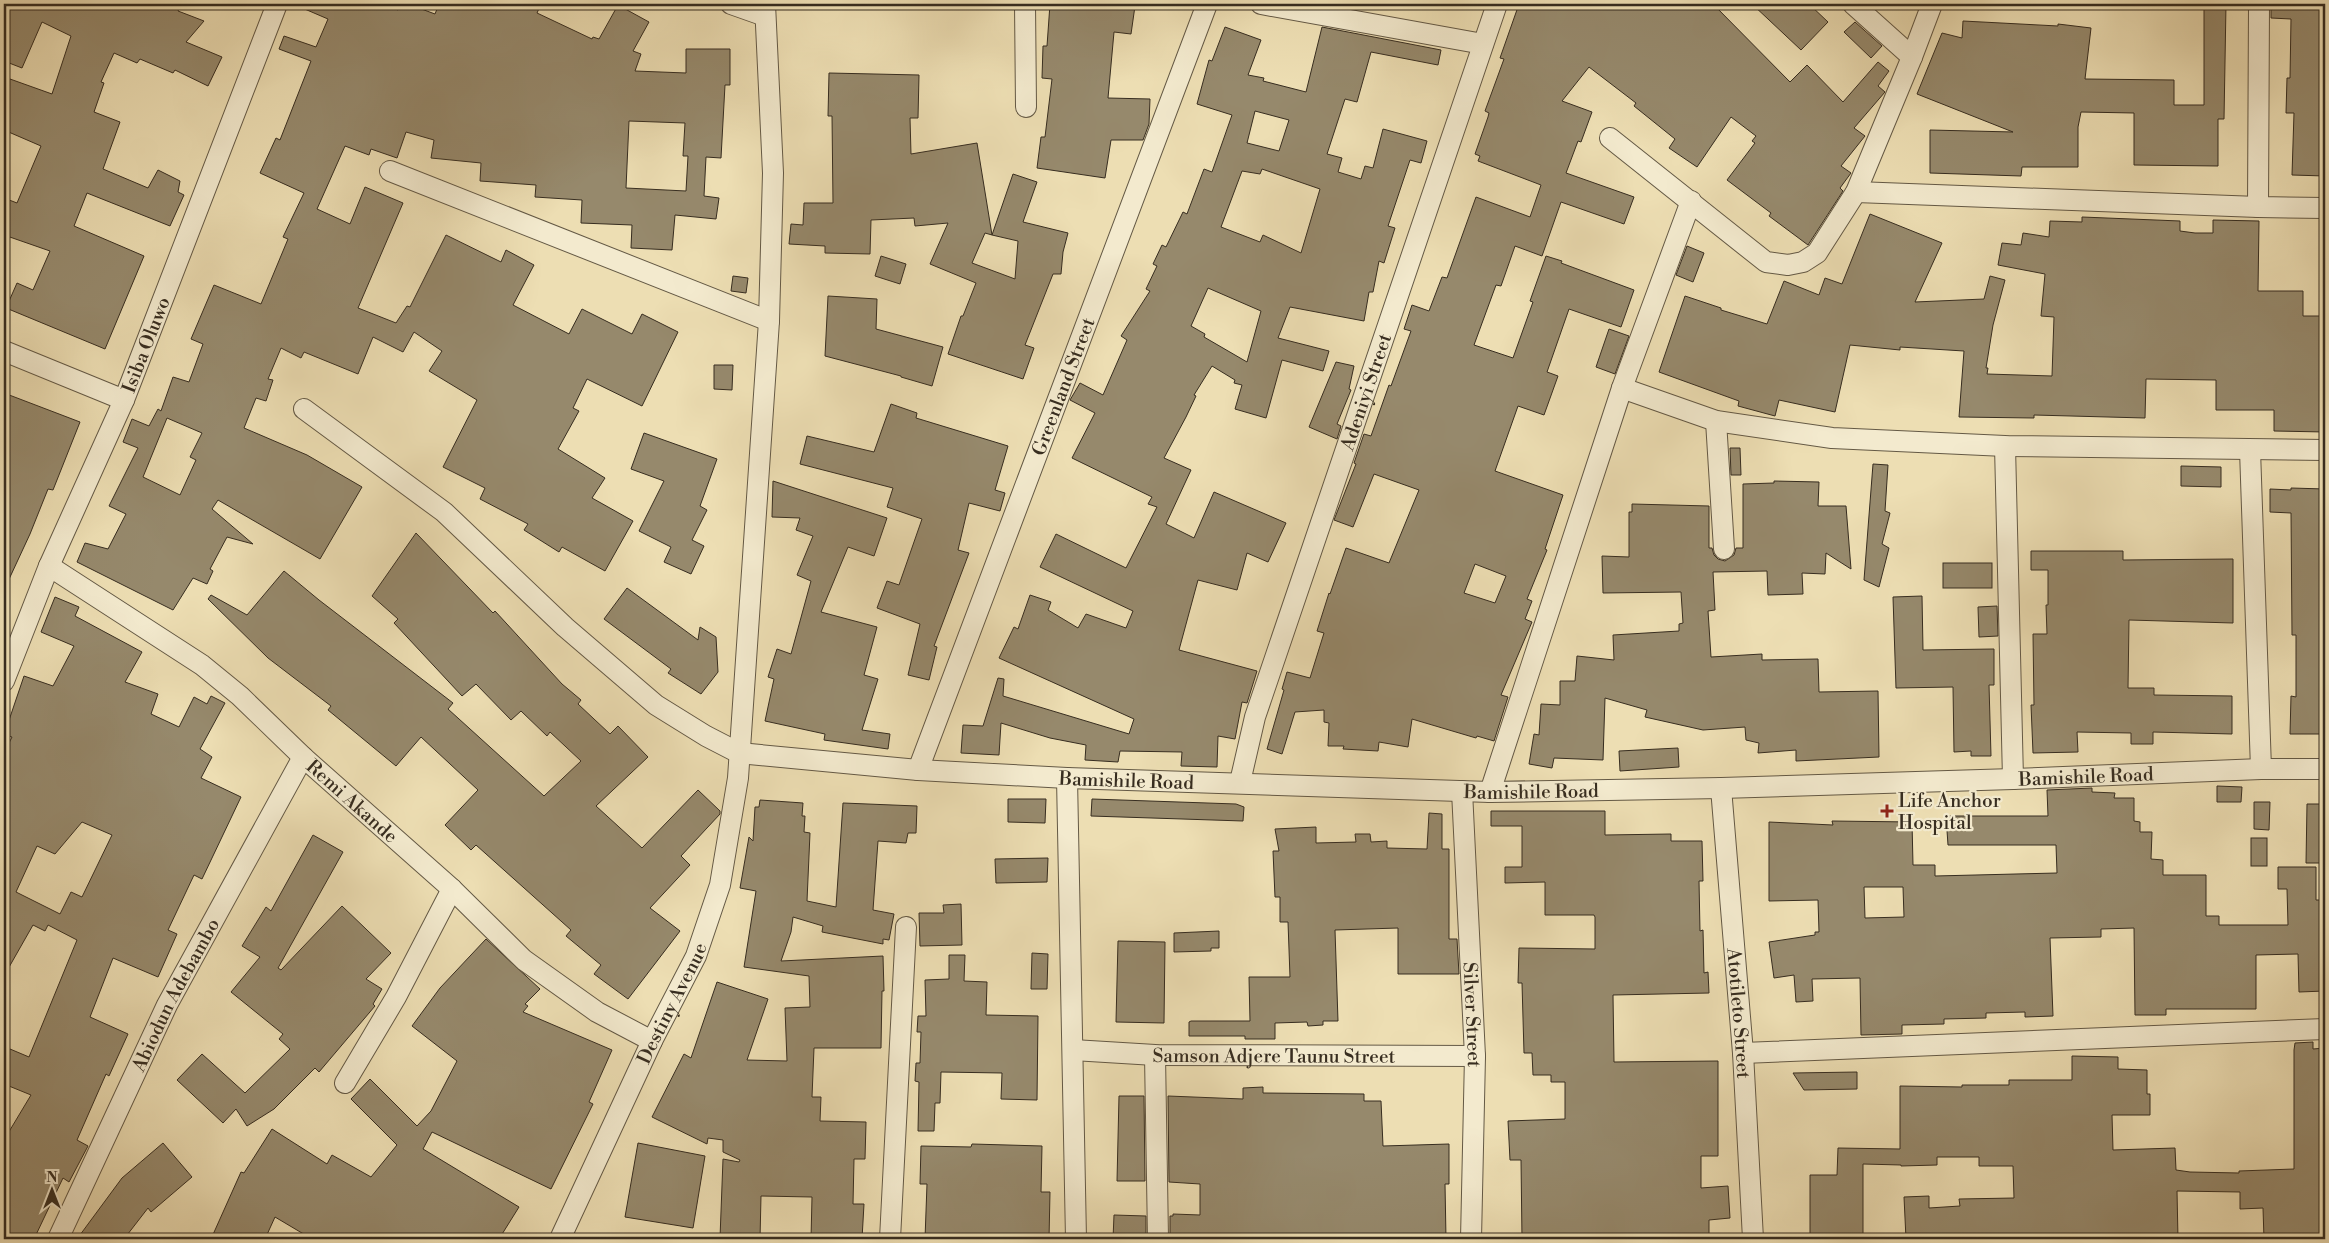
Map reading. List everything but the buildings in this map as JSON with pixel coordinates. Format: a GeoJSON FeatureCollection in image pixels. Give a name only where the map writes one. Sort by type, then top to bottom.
{"type":"FeatureCollection","features":[{"type":"Feature","properties":{"kind":"street","name":"Isiba Oluwo"},"geometry":{"type":"LineString","coordinates":[[4,681],[49,566],[124,400],[277,4]]}},
{"type":"Feature","properties":{"kind":"street"},"geometry":{"type":"LineString","coordinates":[[731,4],[765,10]]}},
{"type":"Feature","properties":{"kind":"street"},"geometry":{"type":"LineString","coordinates":[[1025,4],[1026,107]]}},
{"type":"Feature","properties":{"kind":"street","name":"Greenland Street"},"geometry":{"type":"LineString","coordinates":[[918,770],[1207,4]]}},
{"type":"Feature","properties":{"kind":"street"},"geometry":{"type":"LineString","coordinates":[[1261,4],[1483,44]]}},
{"type":"Feature","properties":{"kind":"street","name":"Adeniyi Street"},"geometry":{"type":"LineString","coordinates":[[1240,782],[1255,717],[1497,4]]}},
{"type":"Feature","properties":{"kind":"street"},"geometry":{"type":"LineString","coordinates":[[1852,4],[1912,58]]}},
{"type":"Feature","properties":{"kind":"street"},"geometry":{"type":"LineString","coordinates":[[1610,138],[1766,262],[1788,265],[1803,262],[1817,253],[1856,192],[1912,58],[1932,4]]}},
{"type":"Feature","properties":{"kind":"street"},"geometry":{"type":"LineString","coordinates":[[2258,207],[2260,4]]}},
{"type":"Feature","properties":{"kind":"street","name":"Destiny Avenue"},"geometry":{"type":"LineString","coordinates":[[560,1239],[652,1041],[696,956],[720,885],[738,778],[769,321],[773,173],[765,10]]}},
{"type":"Feature","properties":{"kind":"street"},"geometry":{"type":"LineString","coordinates":[[390,171],[769,321]]}},
{"type":"Feature","properties":{"kind":"street"},"geometry":{"type":"LineString","coordinates":[[1856,192],[2325,208]]}},
{"type":"Feature","properties":{"kind":"street"},"geometry":{"type":"LineString","coordinates":[[1490,792],[1622,388],[1691,201]]}},
{"type":"Feature","properties":{"kind":"street"},"geometry":{"type":"LineString","coordinates":[[4,350],[124,400]]}},
{"type":"Feature","properties":{"kind":"street"},"geometry":{"type":"LineString","coordinates":[[1622,388],[1716,422],[1832,438],[2005,446],[2325,450]]}},
{"type":"Feature","properties":{"kind":"street"},"geometry":{"type":"LineString","coordinates":[[304,409],[444,512],[565,627],[656,705],[706,736],[739,753]]}},
{"type":"Feature","properties":{"kind":"street"},"geometry":{"type":"LineString","coordinates":[[1716,422],[1724,549]]}},
{"type":"Feature","properties":{"kind":"street"},"geometry":{"type":"LineString","coordinates":[[2005,446],[2012,779]]}},
{"type":"Feature","properties":{"kind":"street"},"geometry":{"type":"LineString","coordinates":[[2250,450],[2261,769]]}},
{"type":"Feature","properties":{"kind":"street","name":"Remi Akande"},"geometry":{"type":"LineString","coordinates":[[49,566],[202,665],[240,696],[303,756],[452,889],[524,960],[597,1012],[652,1041]]}},
{"type":"Feature","properties":{"kind":"street","name":"Bamishile Road"},"geometry":{"type":"LineString","coordinates":[[739,753],[918,770],[1067,778],[1240,782],[1490,792],[1721,788],[2261,769],[2325,769]]}},
{"type":"Feature","properties":{"kind":"street","name":"Abiodun Adebambo"},"geometry":{"type":"LineString","coordinates":[[58,1239],[168,1005],[303,756]]}},
{"type":"Feature","properties":{"kind":"street"},"geometry":{"type":"LineString","coordinates":[[1067,778],[1076,1239]]}},
{"type":"Feature","properties":{"kind":"street","name":"Atotileto Street"},"geometry":{"type":"LineString","coordinates":[[1721,788],[1743,1053],[1753,1239]]}},
{"type":"Feature","properties":{"kind":"street","name":"Silver Street"},"geometry":{"type":"LineString","coordinates":[[1462,791],[1475,1056],[1470,1239]]}},
{"type":"Feature","properties":{"kind":"street"},"geometry":{"type":"LineString","coordinates":[[345,1083],[396,997],[452,889]]}},
{"type":"Feature","properties":{"kind":"street"},"geometry":{"type":"LineString","coordinates":[[890,1239],[906,927]]}},
{"type":"Feature","properties":{"kind":"street"},"geometry":{"type":"LineString","coordinates":[[1743,1053],[2325,1029]]}},
{"type":"Feature","properties":{"kind":"street","name":"Samson Adjere Taunu Street"},"geometry":{"type":"LineString","coordinates":[[1073,1050],[1155,1054],[1475,1056]]}},
{"type":"Feature","properties":{"kind":"street"},"geometry":{"type":"LineString","coordinates":[[1155,1054],[1158,1239]]}},
{"type":"Feature","properties":{"kind":"place","name":"Life Anchor Hospital"},"geometry":{"type":"Point","coordinates":[1887,811]}}]}
